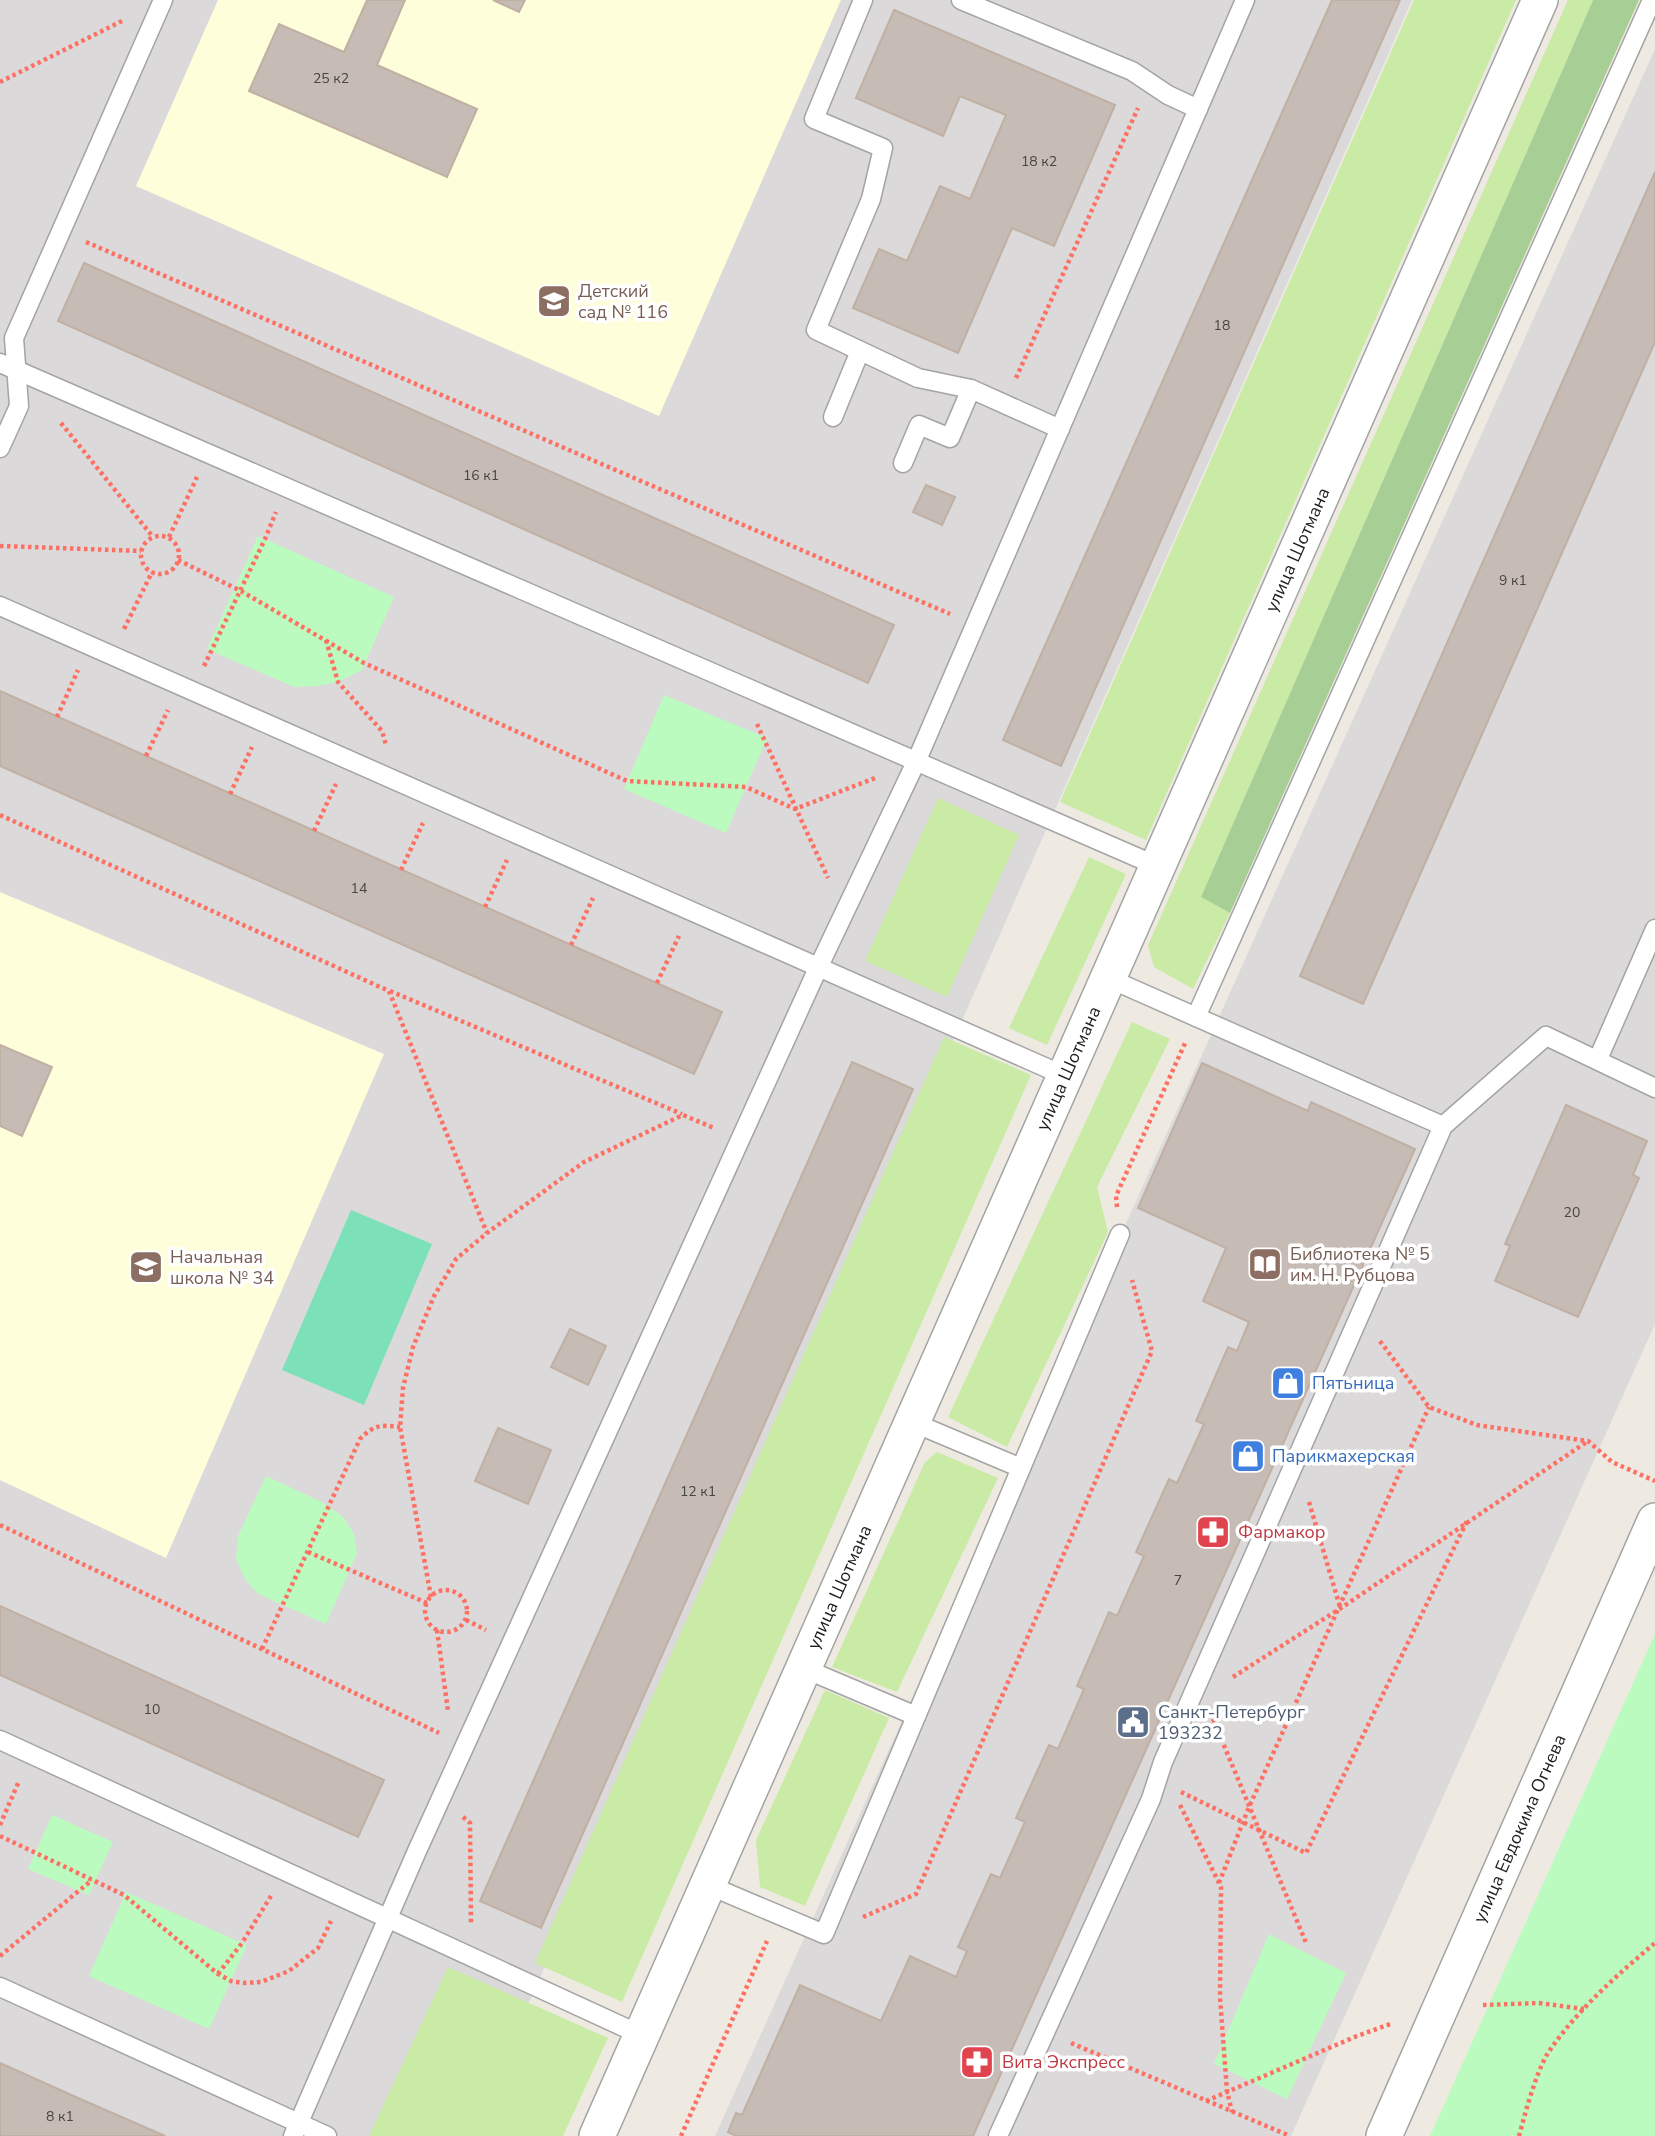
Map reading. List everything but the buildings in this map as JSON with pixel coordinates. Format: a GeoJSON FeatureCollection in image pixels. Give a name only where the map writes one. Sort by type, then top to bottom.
{"type":"FeatureCollection","features":[{"type":"Feature","properties":{"kind":"street","name":"улица Шотмана"},"geometry":{"type":"LineString","coordinates":[[605,2134],[641,2035],[1540,0]]}},
{"type":"Feature","properties":{"kind":"street","name":"улица Евдокима Огнева"},"geometry":{"type":"LineString","coordinates":[[1384,2136],[1655,1521]]}},
{"type":"Feature","properties":{"kind":"lane"},"geometry":{"type":"LineString","coordinates":[[0,448],[19,406],[8,367],[14,338],[163,0]]}},
{"type":"Feature","properties":{"kind":"lane"},"geometry":{"type":"LineString","coordinates":[[863,0],[814,119],[883,148],[871,198],[816,331],[918,378],[971,389],[1060,429]]}},
{"type":"Feature","properties":{"kind":"lane"},"geometry":{"type":"LineString","coordinates":[[961,0],[1132,71],[1198,109]]}},
{"type":"Feature","properties":{"kind":"lane"},"geometry":{"type":"LineString","coordinates":[[296,2129],[387,1919],[916,762],[1245,0]]}},
{"type":"Feature","properties":{"kind":"lane"},"geometry":{"type":"LineString","coordinates":[[1196,1017],[1652,0]]}},
{"type":"Feature","properties":{"kind":"lane"},"geometry":{"type":"LineString","coordinates":[[833,417],[860,351]]}},
{"type":"Feature","properties":{"kind":"lane"},"geometry":{"type":"LineString","coordinates":[[8,367],[1157,866]]}},
{"type":"Feature","properties":{"kind":"lane"},"geometry":{"type":"LineString","coordinates":[[903,463],[919,425],[950,438],[971,389]]}},
{"type":"Feature","properties":{"kind":"lane"},"geometry":{"type":"LineString","coordinates":[[0,606],[1065,1076]]}},
{"type":"Feature","properties":{"kind":"lane"},"geometry":{"type":"LineString","coordinates":[[1598,1059],[1655,929]]}},
{"type":"Feature","properties":{"kind":"lane"},"geometry":{"type":"LineString","coordinates":[[1108,978],[1443,1126]]}},
{"type":"Feature","properties":{"kind":"lane"},"geometry":{"type":"LineString","coordinates":[[998,2136],[1151,1798],[1163,1762],[1195,1701],[1296,1460],[1443,1126],[1546,1036],[1655,1088]]}},
{"type":"Feature","properties":{"kind":"lane"},"geometry":{"type":"LineString","coordinates":[[708,1885],[824,1934],[1120,1234]]}},
{"type":"Feature","properties":{"kind":"lane"},"geometry":{"type":"LineString","coordinates":[[912,1422],[1021,1468]]}},
{"type":"Feature","properties":{"kind":"lane"},"geometry":{"type":"LineString","coordinates":[[803,1668],[916,1716]]}},
{"type":"Feature","properties":{"kind":"lane"},"geometry":{"type":"LineString","coordinates":[[0,1740],[641,2035]]}},
{"type":"Feature","properties":{"kind":"lane"},"geometry":{"type":"LineString","coordinates":[[0,1987],[296,2129],[327,2136]]}},
{"type":"Feature","properties":{"kind":"path"},"geometry":{"type":"LineString","coordinates":[[0,82],[163,0]]}},
{"type":"Feature","properties":{"kind":"path"},"geometry":{"type":"LineString","coordinates":[[1004,404],[1150,83]]}},
{"type":"Feature","properties":{"kind":"path"},"geometry":{"type":"LineString","coordinates":[[84,241],[955,616]]}},
{"type":"Feature","properties":{"kind":"path"},"geometry":{"type":"LineString","coordinates":[[69,433],[153,537]]}},
{"type":"Feature","properties":{"kind":"path"},"geometry":{"type":"LineString","coordinates":[[169,537],[196,480]]}},
{"type":"Feature","properties":{"kind":"path"},"geometry":{"type":"LineString","coordinates":[[204,668],[274,515]]}},
{"type":"Feature","properties":{"kind":"path"},"geometry":{"type":"LineString","coordinates":[[153,537],[169,537],[180,552],[178,561],[167,572],[152,572],[145,567],[141,551],[145,543],[153,537]]}},
{"type":"Feature","properties":{"kind":"path"},"geometry":{"type":"LineString","coordinates":[[0,546],[141,551]]}},
{"type":"Feature","properties":{"kind":"path"},"geometry":{"type":"LineString","coordinates":[[178,561],[241,591],[364,663],[627,781],[746,787],[795,808],[880,776]]}},
{"type":"Feature","properties":{"kind":"path"},"geometry":{"type":"LineString","coordinates":[[123,630],[152,572]]}},
{"type":"Feature","properties":{"kind":"path"},"geometry":{"type":"LineString","coordinates":[[326,640],[338,682],[382,731]]}},
{"type":"Feature","properties":{"kind":"path"},"geometry":{"type":"LineString","coordinates":[[57,717],[89,646]]}},
{"type":"Feature","properties":{"kind":"path"},"geometry":{"type":"LineString","coordinates":[[146,756],[180,685]]}},
{"type":"Feature","properties":{"kind":"path"},"geometry":{"type":"LineString","coordinates":[[739,685],[845,914]]}},
{"type":"Feature","properties":{"kind":"path"},"geometry":{"type":"LineString","coordinates":[[230,794],[263,722]]}},
{"type":"Feature","properties":{"kind":"path"},"geometry":{"type":"LineString","coordinates":[[314,831],[347,758]]}},
{"type":"Feature","properties":{"kind":"path"},"geometry":{"type":"LineString","coordinates":[[401,870],[435,797]]}},
{"type":"Feature","properties":{"kind":"path"},"geometry":{"type":"LineString","coordinates":[[0,815],[389,991],[708,1125]]}},
{"type":"Feature","properties":{"kind":"path"},"geometry":{"type":"LineString","coordinates":[[485,907],[518,834]]}},
{"type":"Feature","properties":{"kind":"path"},"geometry":{"type":"LineString","coordinates":[[572,945],[605,872]]}},
{"type":"Feature","properties":{"kind":"path"},"geometry":{"type":"LineString","coordinates":[[657,983],[691,910]]}},
{"type":"Feature","properties":{"kind":"path"},"geometry":{"type":"LineString","coordinates":[[389,991],[487,1233]]}},
{"type":"Feature","properties":{"kind":"path"},"geometry":{"type":"LineString","coordinates":[[824,1934],[916,1894],[1152,1351],[1120,1234],[1116,1196],[1196,1017]]}},
{"type":"Feature","properties":{"kind":"path"},"geometry":{"type":"LineString","coordinates":[[431,1597],[401,1427],[403,1388],[412,1347],[434,1296],[456,1259],[584,1162],[683,1115]]}},
{"type":"Feature","properties":{"kind":"path"},"geometry":{"type":"LineString","coordinates":[[1360,1313],[1429,1407],[1477,1424],[1588,1441],[1612,1462],[1655,1481]]}},
{"type":"Feature","properties":{"kind":"path"},"geometry":{"type":"LineString","coordinates":[[1219,1883],[1242,1822],[1341,1608],[1429,1407]]}},
{"type":"Feature","properties":{"kind":"path"},"geometry":{"type":"LineString","coordinates":[[262,1650],[360,1439],[369,1429],[380,1425],[401,1427]]}},
{"type":"Feature","properties":{"kind":"path"},"geometry":{"type":"LineString","coordinates":[[1307,1945],[1249,1807],[1195,1701],[1341,1608],[1588,1441]]}},
{"type":"Feature","properties":{"kind":"path"},"geometry":{"type":"LineString","coordinates":[[1296,1460],[1341,1608]]}},
{"type":"Feature","properties":{"kind":"path"},"geometry":{"type":"LineString","coordinates":[[1171,1787],[1306,1853],[1467,1521]]}},
{"type":"Feature","properties":{"kind":"path"},"geometry":{"type":"LineString","coordinates":[[0,1525],[439,1733]]}},
{"type":"Feature","properties":{"kind":"path"},"geometry":{"type":"LineString","coordinates":[[308,1552],[427,1603]]}},
{"type":"Feature","properties":{"kind":"path"},"geometry":{"type":"LineString","coordinates":[[449,1590],[458,1594],[465,1601],[466,1620],[458,1629],[448,1632],[438,1630],[429,1623],[425,1613],[431,1597],[449,1590]]}},
{"type":"Feature","properties":{"kind":"path"},"geometry":{"type":"LineString","coordinates":[[466,1620],[479,1626]]}},
{"type":"Feature","properties":{"kind":"path"},"geometry":{"type":"LineString","coordinates":[[438,1630],[449,1713]]}},
{"type":"Feature","properties":{"kind":"path"},"geometry":{"type":"LineString","coordinates":[[0,1825],[30,1754]]}},
{"type":"Feature","properties":{"kind":"path"},"geometry":{"type":"LineString","coordinates":[[1163,1762],[1171,1787],[1221,1886],[1220,1998],[1227,2091],[1233,2112]]}},
{"type":"Feature","properties":{"kind":"path"},"geometry":{"type":"LineString","coordinates":[[0,1836],[124,1895],[231,1981],[261,1982],[289,1971],[318,1948]]}},
{"type":"Feature","properties":{"kind":"path"},"geometry":{"type":"LineString","coordinates":[[219,1973],[242,1943],[286,1872]]}},
{"type":"Feature","properties":{"kind":"path"},"geometry":{"type":"LineString","coordinates":[[0,1955],[92,1880]]}},
{"type":"Feature","properties":{"kind":"path"},"geometry":{"type":"LineString","coordinates":[[681,2136],[779,1915]]}},
{"type":"Feature","properties":{"kind":"path"},"geometry":{"type":"LineString","coordinates":[[1519,2136],[1524,2115],[1547,2055],[1584,2009],[1655,1944]]}},
{"type":"Feature","properties":{"kind":"path"},"geometry":{"type":"LineString","coordinates":[[1044,2031],[1290,2136]]}},
{"type":"Feature","properties":{"kind":"shaded area"},"geometry":{"type":"Polygon","coordinates":[[[0,0],[1412,0],[470,2136],[0,2136],[0,0]]]}},
{"type":"Feature","properties":{"kind":"shaded area","name":"Детский сад № 116"},"geometry":{"type":"Polygon","coordinates":[[[218,0],[841,0],[659,416],[136,186],[218,0]]]}},
{"type":"Feature","properties":{"kind":"shaded area"},"geometry":{"type":"Polygon","coordinates":[[[1655,49],[1655,1324],[1291,2136],[715,2136],[1655,49]]]}},
{"type":"Feature","properties":{"kind":"shaded area","name":"Начальная школа № 34"},"geometry":{"type":"Polygon","coordinates":[[[0,892],[384,1054],[166,1558],[0,1480],[0,892]]]}},
{"type":"Feature","properties":{"kind":"green space"},"geometry":{"type":"Polygon","coordinates":[[[1414,0],[1516,0],[1146,840],[1060,802],[1414,0]]]}},
{"type":"Feature","properties":{"kind":"green space"},"geometry":{"type":"Polygon","coordinates":[[[1568,0],[1593,0],[1201,897],[1230,913],[1193,989],[1154,967],[1148,945],[1568,0]]]}},
{"type":"Feature","properties":{"kind":"green space"},"geometry":{"type":"Polygon","coordinates":[[[1593,0],[1639,0],[1230,913],[1201,897],[1593,0]]]}},
{"type":"Feature","properties":{"kind":"green space"},"geometry":{"type":"Polygon","coordinates":[[[258,536],[394,597],[362,670],[338,682],[294,687],[207,649],[258,536]]]}},
{"type":"Feature","properties":{"kind":"green space"},"geometry":{"type":"Polygon","coordinates":[[[664,695],[767,738],[726,833],[624,789],[664,695]]]}},
{"type":"Feature","properties":{"kind":"green space"},"geometry":{"type":"Polygon","coordinates":[[[938,798],[1019,835],[947,997],[865,961],[938,798]]]}},
{"type":"Feature","properties":{"kind":"green space"},"geometry":{"type":"Polygon","coordinates":[[[1089,857],[1126,874],[1047,1045],[1009,1028],[1089,857]]]}},
{"type":"Feature","properties":{"kind":"green space"},"geometry":{"type":"Polygon","coordinates":[[[1132,1022],[1170,1039],[1097,1187],[1108,1232],[1007,1447],[948,1417],[1132,1022]]]}},
{"type":"Feature","properties":{"kind":"green space"},"geometry":{"type":"Polygon","coordinates":[[[944,1037],[1031,1075],[622,2002],[535,1963],[944,1037]]]}},
{"type":"Feature","properties":{"kind":"green space"},"geometry":{"type":"Polygon","coordinates":[[[351,1210],[432,1244],[364,1405],[282,1370],[351,1210]]]}},
{"type":"Feature","properties":{"kind":"green space"},"geometry":{"type":"Polygon","coordinates":[[[937,1452],[998,1478],[897,1692],[832,1667],[925,1462],[937,1452]]]}},
{"type":"Feature","properties":{"kind":"green space"},"geometry":{"type":"Polygon","coordinates":[[[266,1476],[324,1503],[343,1517],[354,1534],[357,1553],[326,1624],[258,1594],[245,1579],[236,1559],[238,1536],[266,1476]]]}},
{"type":"Feature","properties":{"kind":"green space"},"geometry":{"type":"Polygon","coordinates":[[[1655,1634],[1655,2136],[1430,2136],[1655,1634]]]}},
{"type":"Feature","properties":{"kind":"green space"},"geometry":{"type":"Polygon","coordinates":[[[825,1690],[889,1718],[805,1906],[760,1887],[756,1840],[825,1690]]]}},
{"type":"Feature","properties":{"kind":"green space"},"geometry":{"type":"Polygon","coordinates":[[[52,1815],[113,1842],[89,1895],[28,1869],[52,1815]]]}},
{"type":"Feature","properties":{"kind":"green space"},"geometry":{"type":"Polygon","coordinates":[[[126,1892],[247,1945],[209,2029],[89,1976],[126,1892]]]}},
{"type":"Feature","properties":{"kind":"green space"},"geometry":{"type":"Polygon","coordinates":[[[1269,1934],[1346,1973],[1287,2099],[1214,2064],[1269,1934]]]}},
{"type":"Feature","properties":{"kind":"green space"},"geometry":{"type":"Polygon","coordinates":[[[448,1967],[608,2038],[563,2136],[369,2136],[448,1967]]]}},
{"type":"Feature","properties":{"kind":"place","name":"Детский сад № 116"},"geometry":{"type":"Point","coordinates":[554,301]}},
{"type":"Feature","properties":{"kind":"place","name":"Библиотека № 5 им. Н. Рубцова"},"geometry":{"type":"Point","coordinates":[1265,1264]}},
{"type":"Feature","properties":{"kind":"place","name":"Начальная школа № 34"},"geometry":{"type":"Point","coordinates":[146,1267]}},
{"type":"Feature","properties":{"kind":"place","name":"Пятьница"},"geometry":{"type":"Point","coordinates":[1288,1383]}},
{"type":"Feature","properties":{"kind":"place","name":"Парикмахерская"},"geometry":{"type":"Point","coordinates":[1248,1456]}},
{"type":"Feature","properties":{"kind":"place","name":"Фармакор"},"geometry":{"type":"Point","coordinates":[1213,1532]}},
{"type":"Feature","properties":{"kind":"place","name":"Санкт-Петербург 193232"},"geometry":{"type":"Point","coordinates":[1133,1722]}},
{"type":"Feature","properties":{"kind":"place","name":"Вита Экспресс"},"geometry":{"type":"Point","coordinates":[977,2062]}}]}
